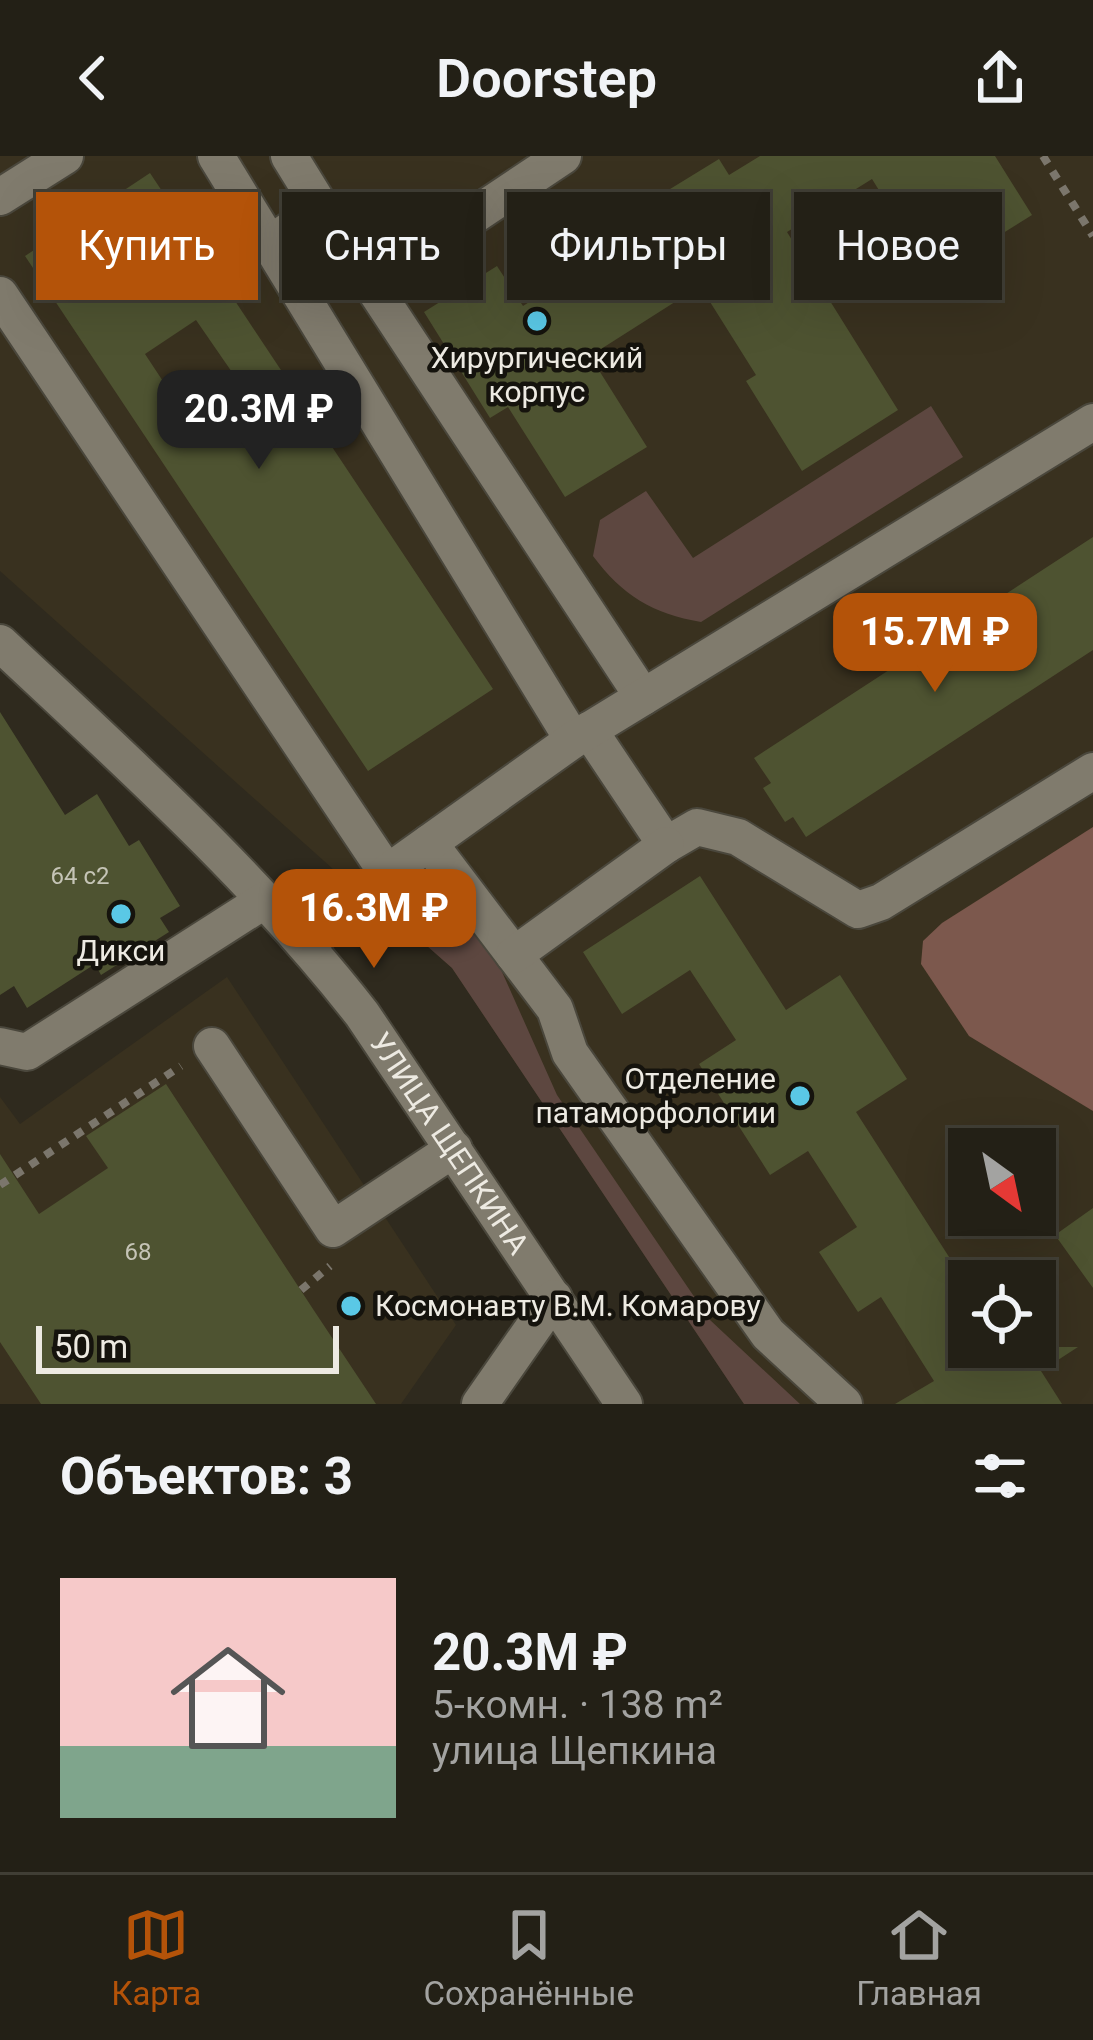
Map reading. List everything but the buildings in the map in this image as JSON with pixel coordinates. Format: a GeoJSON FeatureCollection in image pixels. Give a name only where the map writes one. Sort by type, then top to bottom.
{"type":"FeatureCollection","features":[{"type":"Feature","properties":{"kind":"street"},"geometry":{"type":"LineString","coordinates":[[0,197],[65,156]]}},
{"type":"Feature","properties":{"kind":"street"},"geometry":{"type":"LineString","coordinates":[[215,156],[581,735],[666,845]]}},
{"type":"Feature","properties":{"kind":"street"},"geometry":{"type":"LineString","coordinates":[[289,156],[310,192]]}},
{"type":"Feature","properties":{"kind":"street"},"geometry":{"type":"LineString","coordinates":[[483,209],[563,156]]}},
{"type":"Feature","properties":{"kind":"street"},"geometry":{"type":"LineString","coordinates":[[270,244],[282,235]]}},
{"type":"Feature","properties":{"kind":"street"},"geometry":{"type":"LineString","coordinates":[[0,295],[387,873]]}},
{"type":"Feature","properties":{"kind":"street"},"geometry":{"type":"LineString","coordinates":[[380,300],[644,698]]}},
{"type":"Feature","properties":{"kind":"street"},"geometry":{"type":"LineString","coordinates":[[307,945],[387,873],[581,735],[1093,422]]}},
{"type":"Feature","properties":{"kind":"street","name":"УЛИЦА ЩЕПКИНА"},"geometry":{"type":"LineString","coordinates":[[0,643],[193,823],[307,945],[362,1014],[624,1404]]}},
{"type":"Feature","properties":{"kind":"street"},"geometry":{"type":"LineString","coordinates":[[514,955],[697,827],[738,837],[858,910],[880,902],[1093,771]]}},
{"type":"Feature","properties":{"kind":"street"},"geometry":{"type":"LineString","coordinates":[[429,843],[555,1009],[570,1053],[768,1334],[844,1404]]}},
{"type":"Feature","properties":{"kind":"street"},"geometry":{"type":"LineString","coordinates":[[0,1046],[27,1052],[265,900]]}},
{"type":"Feature","properties":{"kind":"street"},"geometry":{"type":"LineString","coordinates":[[212,1046],[333,1229],[454,1149]]}},
{"type":"Feature","properties":{"kind":"street"},"geometry":{"type":"LineString","coordinates":[[480,1404],[554,1298]]}},
{"type":"Feature","properties":{"kind":"path"},"geometry":{"type":"LineString","coordinates":[[1043,156],[1093,236]]}},
{"type":"Feature","properties":{"kind":"path"},"geometry":{"type":"LineString","coordinates":[[0,1185],[212,1046]]}},
{"type":"Feature","properties":{"kind":"shaded area"},"geometry":{"type":"Polygon","coordinates":[[[0,156],[1093,156],[1093,1404],[744,1404],[452,968],[377,902],[365,879],[343,878],[0,571],[0,156]]]}},
{"type":"Feature","properties":{"kind":"shaded area"},"geometry":{"type":"Polygon","coordinates":[[[931,406],[963,457],[701,622],[640,601],[593,556],[600,520],[646,491],[693,558],[931,406]]]}},
{"type":"Feature","properties":{"kind":"shaded area"},"geometry":{"type":"Polygon","coordinates":[[[1093,827],[1093,1111],[969,1036],[921,964],[923,941],[942,923],[1093,827]]]}},
{"type":"Feature","properties":{"kind":"shaded area"},"geometry":{"type":"Polygon","coordinates":[[[413,865],[486,936],[557,1095],[710,1320],[800,1404],[744,1404],[452,968],[384,908],[386,895],[413,865]]]}},
{"type":"Feature","properties":{"kind":"shaded area"},"geometry":{"type":"Polygon","coordinates":[[[227,977],[456,1325],[401,1404],[0,1404],[0,1097],[20,1124],[227,977]]]}},
{"type":"Feature","properties":{"kind":"place","name":"Хирургический корпус"},"geometry":{"type":"Point","coordinates":[537,321]}},
{"type":"Feature","properties":{"kind":"place","name":"Дикси"},"geometry":{"type":"Point","coordinates":[121,914]}},
{"type":"Feature","properties":{"kind":"place","name":"Отделение патаморфологии"},"geometry":{"type":"Point","coordinates":[800,1096]}},
{"type":"Feature","properties":{"kind":"place","name":"Космонавту В.М. Комарову"},"geometry":{"type":"Point","coordinates":[351,1306]}}]}
